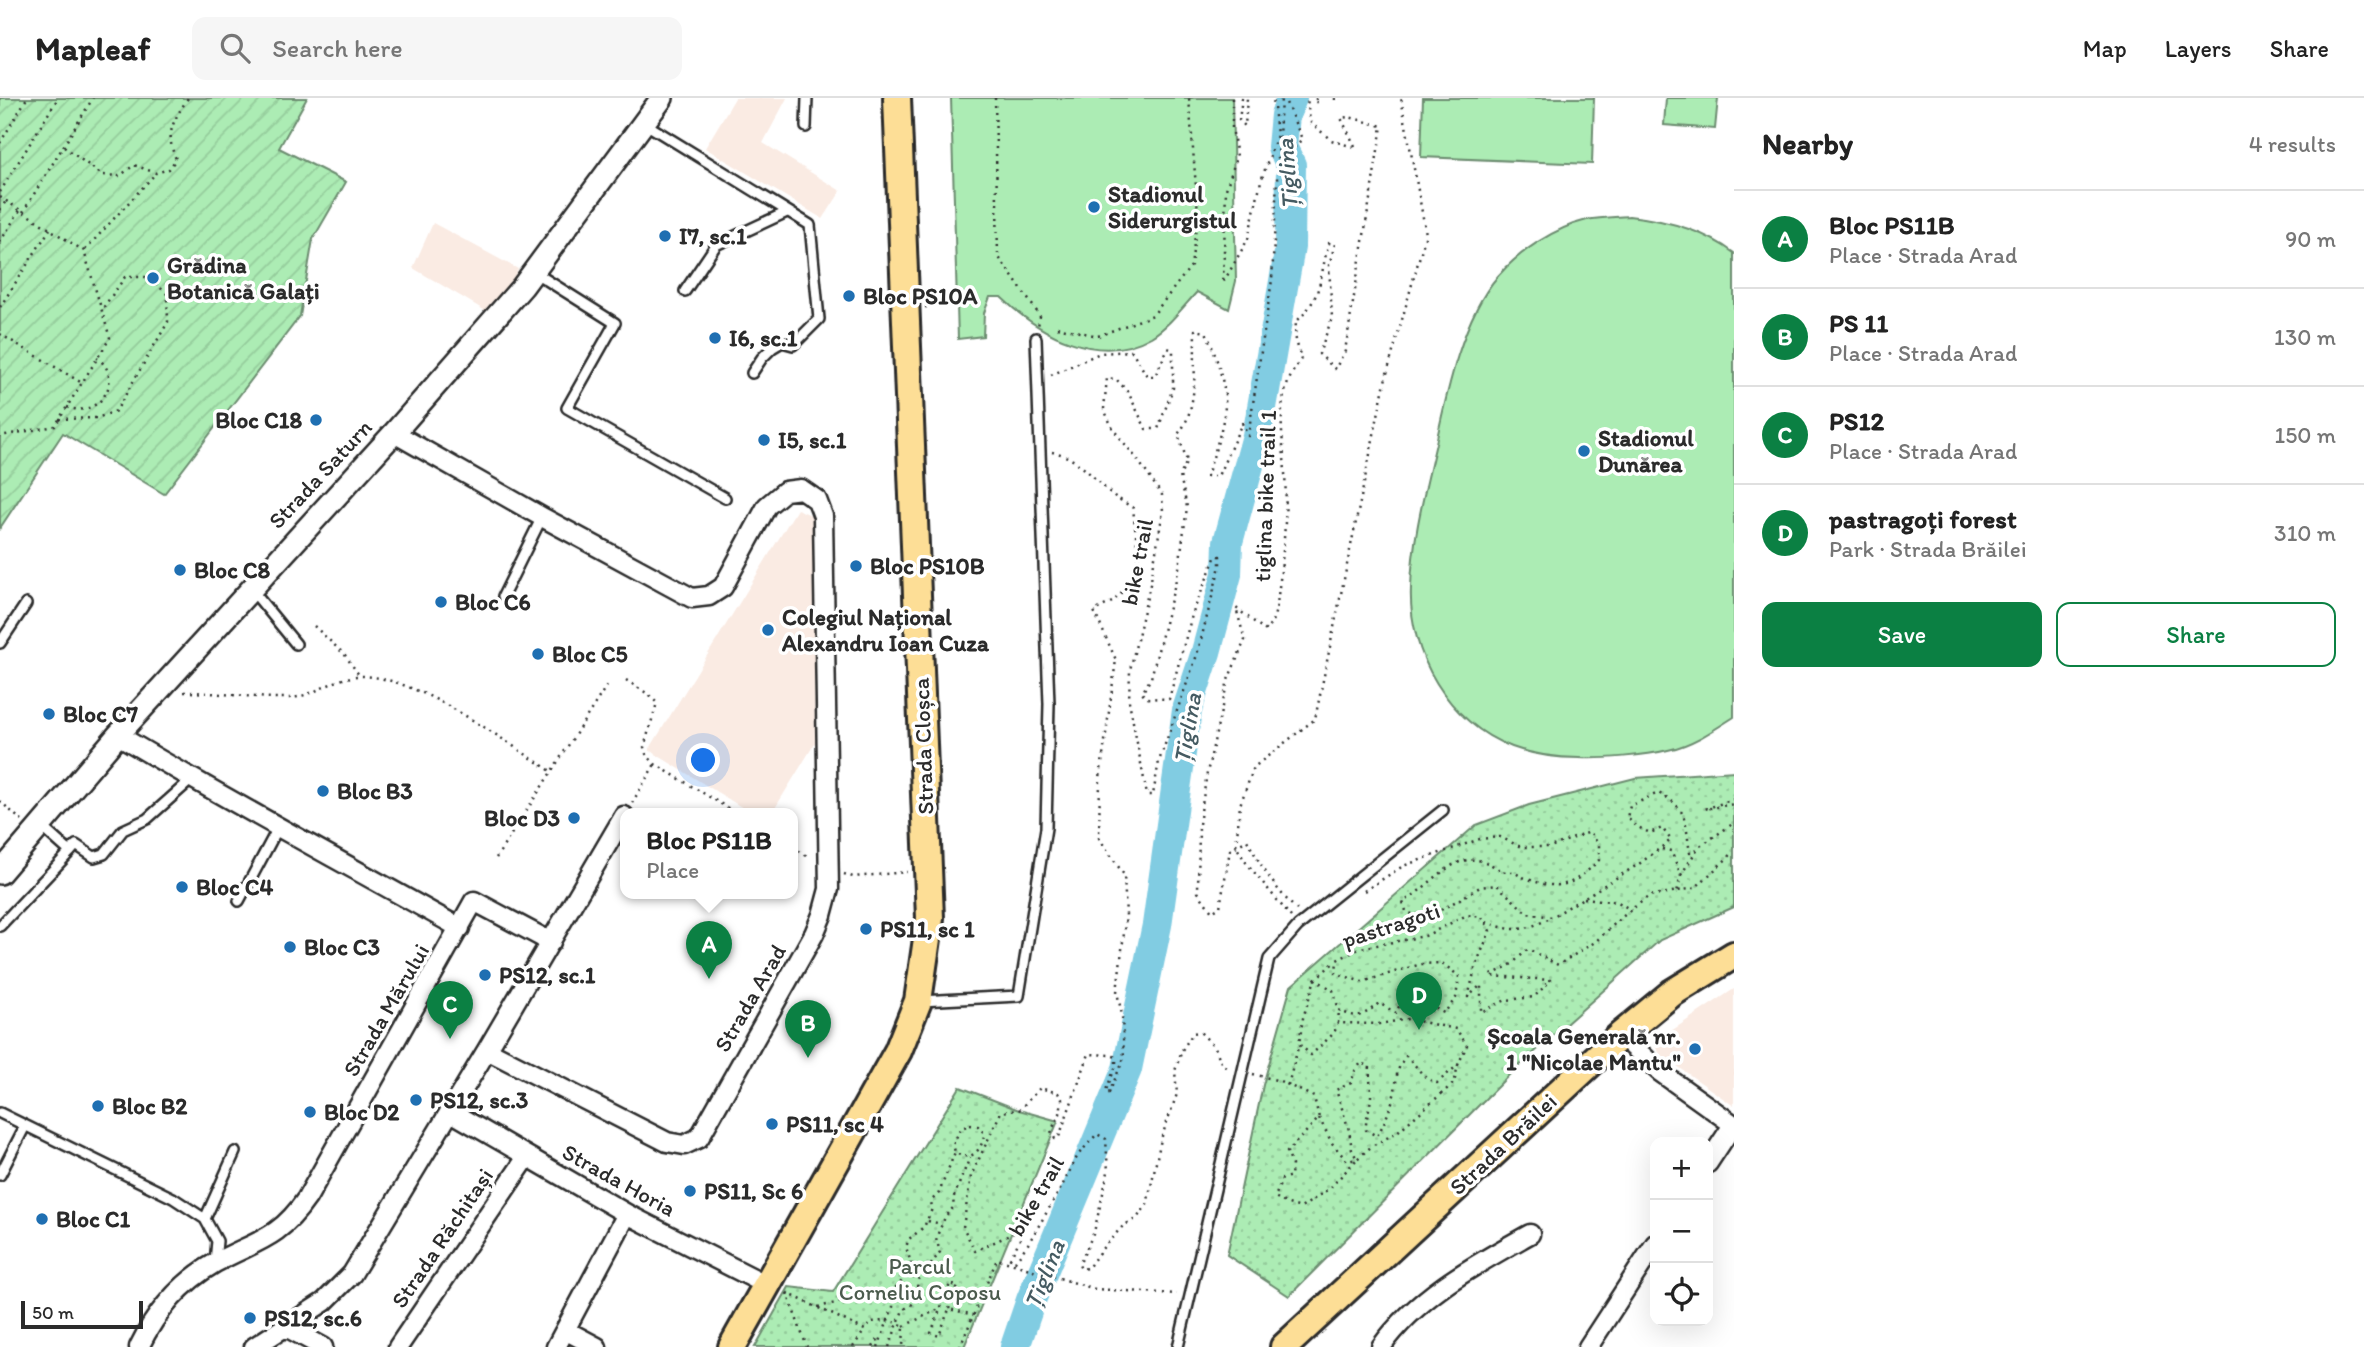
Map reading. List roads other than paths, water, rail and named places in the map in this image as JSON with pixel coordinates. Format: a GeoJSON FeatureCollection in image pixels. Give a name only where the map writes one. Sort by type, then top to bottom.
{"type":"FeatureCollection","features":[{"type":"Feature","properties":{"kind":"main road","name":"Strada Cloșca"},"geometry":{"type":"LineString","coordinates":[[732,1347],[777,1289],[898,1051],[918,1001],[930,918],[897,98]]}},
{"type":"Feature","properties":{"kind":"main road","name":"Strada Brăilei"},"geometry":{"type":"LineString","coordinates":[[1284,1347],[1621,1035],[1672,993],[1734,955]]}},
{"type":"Feature","properties":{"kind":"street","name":"Strada Saturn"},"geometry":{"type":"LineString","coordinates":[[0,873],[118,735],[394,433],[534,272],[662,98]]}},
{"type":"Feature","properties":{"kind":"street"},"geometry":{"type":"LineString","coordinates":[[394,433],[542,517]]}},
{"type":"Feature","properties":{"kind":"street","name":"Strada Arad"},"geometry":{"type":"LineString","coordinates":[[487,1050],[667,1142],[684,1145],[699,1138],[814,934],[829,889],[823,516],[817,500],[801,489],[785,491],[767,506],[723,587],[709,596],[692,598],[542,517]]}},
{"type":"Feature","properties":{"kind":"street"},"geometry":{"type":"LineString","coordinates":[[118,735],[460,928]]}},
{"type":"Feature","properties":{"kind":"street"},"geometry":{"type":"LineString","coordinates":[[254,1347],[324,1302],[352,1274],[451,1112],[620,823]]}},
{"type":"Feature","properties":{"kind":"street","name":"Strada Mărului"},"geometry":{"type":"LineString","coordinates":[[145,1343],[172,1296],[215,1264],[272,1236],[293,1218],[307,1198],[474,901],[551,942]]}},
{"type":"Feature","properties":{"kind":"street"},"geometry":{"type":"LineString","coordinates":[[1621,1035],[1660,1072],[1733,1125],[1713,1155]]}},
{"type":"Feature","properties":{"kind":"street","name":"Strada Horia"},"geometry":{"type":"LineString","coordinates":[[451,1112],[627,1214],[777,1289]]}},
{"type":"Feature","properties":{"kind":"street","name":"Strada Răchitași"},"geometry":{"type":"LineString","coordinates":[[398,1347],[527,1157]]}},
{"type":"Feature","properties":{"kind":"street"},"geometry":{"type":"LineString","coordinates":[[556,1347],[627,1214]]}},
{"type":"Feature","properties":{"kind":"street"},"geometry":{"type":"LineString","coordinates":[[1381,1347],[1407,1315],[1427,1297],[1530,1234]]}},
{"type":"Feature","properties":{"kind":"street"},"geometry":{"type":"LineString","coordinates":[[1588,1347],[1650,1252]]}},
{"type":"Feature","properties":{"kind":"street"},"geometry":{"type":"LineString","coordinates":[[286,1327],[323,1347]]}},
{"type":"Feature","properties":{"kind":"street"},"geometry":{"type":"LineString","coordinates":[[565,1331],[597,1347]]}},
{"type":"Feature","properties":{"kind":"lane"},"geometry":{"type":"LineString","coordinates":[[806,127],[807,98]]}},
{"type":"Feature","properties":{"kind":"lane"},"geometry":{"type":"LineString","coordinates":[[644,123],[810,225],[819,319],[793,345],[782,342],[772,348],[752,373]]}},
{"type":"Feature","properties":{"kind":"lane"},"geometry":{"type":"LineString","coordinates":[[685,291],[716,245],[787,212]]}},
{"type":"Feature","properties":{"kind":"lane"},"geometry":{"type":"LineString","coordinates":[[534,272],[615,323],[566,408],[724,498]]}},
{"type":"Feature","properties":{"kind":"lane"},"geometry":{"type":"LineString","coordinates":[[918,1001],[1019,996],[1046,828],[1049,704],[1036,338]]}},
{"type":"Feature","properties":{"kind":"lane"},"geometry":{"type":"LineString","coordinates":[[503,596],[542,517]]}},
{"type":"Feature","properties":{"kind":"lane"},"geometry":{"type":"LineString","coordinates":[[251,589],[296,644]]}},
{"type":"Feature","properties":{"kind":"lane"},"geometry":{"type":"LineString","coordinates":[[0,643],[26,604]]}},
{"type":"Feature","properties":{"kind":"lane"},"geometry":{"type":"LineString","coordinates":[[0,926],[76,845],[93,857],[104,854],[123,830],[147,819],[192,779]]}},
{"type":"Feature","properties":{"kind":"lane"},"geometry":{"type":"LineString","coordinates":[[1178,1347],[1269,959],[1302,922],[1443,810]]}},
{"type":"Feature","properties":{"kind":"lane"},"geometry":{"type":"LineString","coordinates":[[239,901],[279,826]]}},
{"type":"Feature","properties":{"kind":"lane"},"geometry":{"type":"LineString","coordinates":[[38,829],[70,852]]}},
{"type":"Feature","properties":{"kind":"lane"},"geometry":{"type":"LineString","coordinates":[[0,1113],[173,1198],[205,1219],[217,1241],[215,1264]]}},
{"type":"Feature","properties":{"kind":"lane"},"geometry":{"type":"LineString","coordinates":[[0,1175],[25,1126]]}},
{"type":"Feature","properties":{"kind":"lane"},"geometry":{"type":"LineString","coordinates":[[205,1219],[235,1152]]}},
{"type":"Feature","properties":{"kind":"waterway","name":"Țiglina"},"geometry":{"type":"LineString","coordinates":[[1015,1347],[1031,1300],[1127,1069],[1157,925],[1187,710],[1227,574],[1228,542],[1257,436],[1290,247],[1291,165],[1282,147],[1285,115],[1292,98]]}},
{"type":"Feature","properties":{"kind":"place","name":"Stadionul Siderurgistul"},"geometry":{"type":"Point","coordinates":[1094,207]}},
{"type":"Feature","properties":{"kind":"place","name":"I7, sc.1"},"geometry":{"type":"Point","coordinates":[665,236]}},
{"type":"Feature","properties":{"kind":"place","name":"Grădina Botanică Galați"},"geometry":{"type":"Point","coordinates":[153,278]}},
{"type":"Feature","properties":{"kind":"place","name":"Bloc PS10A"},"geometry":{"type":"Point","coordinates":[849,296]}},
{"type":"Feature","properties":{"kind":"place","name":"I6, sc.1"},"geometry":{"type":"Point","coordinates":[715,338]}},
{"type":"Feature","properties":{"kind":"place","name":"Bloc C18"},"geometry":{"type":"Point","coordinates":[316,420]}},
{"type":"Feature","properties":{"kind":"place","name":"I5, sc.1"},"geometry":{"type":"Point","coordinates":[764,440]}},
{"type":"Feature","properties":{"kind":"place","name":"Stadionul Dunărea"},"geometry":{"type":"Point","coordinates":[1584,451]}},
{"type":"Feature","properties":{"kind":"place","name":"Bloc PS10B"},"geometry":{"type":"Point","coordinates":[856,566]}},
{"type":"Feature","properties":{"kind":"place","name":"Bloc C8"},"geometry":{"type":"Point","coordinates":[180,570]}},
{"type":"Feature","properties":{"kind":"place","name":"Bloc C6"},"geometry":{"type":"Point","coordinates":[441,602]}},
{"type":"Feature","properties":{"kind":"place","name":"Colegiul Național Alexandru Ioan Cuza"},"geometry":{"type":"Point","coordinates":[768,630]}},
{"type":"Feature","properties":{"kind":"place","name":"Bloc C5"},"geometry":{"type":"Point","coordinates":[538,654]}},
{"type":"Feature","properties":{"kind":"place","name":"Bloc C7"},"geometry":{"type":"Point","coordinates":[49,714]}},
{"type":"Feature","properties":{"kind":"place","name":"Bloc B3"},"geometry":{"type":"Point","coordinates":[323,791]}},
{"type":"Feature","properties":{"kind":"place","name":"Bloc D3"},"geometry":{"type":"Point","coordinates":[574,818]}},
{"type":"Feature","properties":{"kind":"place","name":"Bloc C4"},"geometry":{"type":"Point","coordinates":[182,887]}},
{"type":"Feature","properties":{"kind":"place","name":"PS11, sc 1"},"geometry":{"type":"Point","coordinates":[866,929]}},
{"type":"Feature","properties":{"kind":"place","name":"Bloc C3"},"geometry":{"type":"Point","coordinates":[290,947]}},
{"type":"Feature","properties":{"kind":"place","name":"PS12, sc.1"},"geometry":{"type":"Point","coordinates":[485,975]}},
{"type":"Feature","properties":{"kind":"place","name":"Bloc PS11B"},"geometry":{"type":"Point","coordinates":[709,979]}},
{"type":"Feature","properties":{"kind":"place","name":"pastragoți forest"},"geometry":{"type":"Point","coordinates":[1419,1030]}},
{"type":"Feature","properties":{"kind":"place","name":"PS12"},"geometry":{"type":"Point","coordinates":[450,1039]}},
{"type":"Feature","properties":{"kind":"place","name":"Școala Generală nr. 1 \"Nicolae Mantu\""},"geometry":{"type":"Point","coordinates":[1695,1049]}},
{"type":"Feature","properties":{"kind":"place","name":"PS 11"},"geometry":{"type":"Point","coordinates":[808,1058]}},
{"type":"Feature","properties":{"kind":"place","name":"PS12, sc.3"},"geometry":{"type":"Point","coordinates":[416,1100]}},
{"type":"Feature","properties":{"kind":"place","name":"Bloc B2"},"geometry":{"type":"Point","coordinates":[98,1106]}},
{"type":"Feature","properties":{"kind":"place","name":"Bloc D2"},"geometry":{"type":"Point","coordinates":[310,1112]}},
{"type":"Feature","properties":{"kind":"place","name":"PS11, sc 4"},"geometry":{"type":"Point","coordinates":[772,1124]}},
{"type":"Feature","properties":{"kind":"place","name":"PS11, Sc 6"},"geometry":{"type":"Point","coordinates":[690,1191]}},
{"type":"Feature","properties":{"kind":"place","name":"Bloc C1"},"geometry":{"type":"Point","coordinates":[42,1219]}},
{"type":"Feature","properties":{"kind":"place","name":"PS12, sc.6"},"geometry":{"type":"Point","coordinates":[250,1318]}},
{"type":"Feature","properties":{"kind":"park label","name":"Parcul Corneliu Coposu"},"geometry":{"type":"Point","coordinates":[920,1279]}}]}
